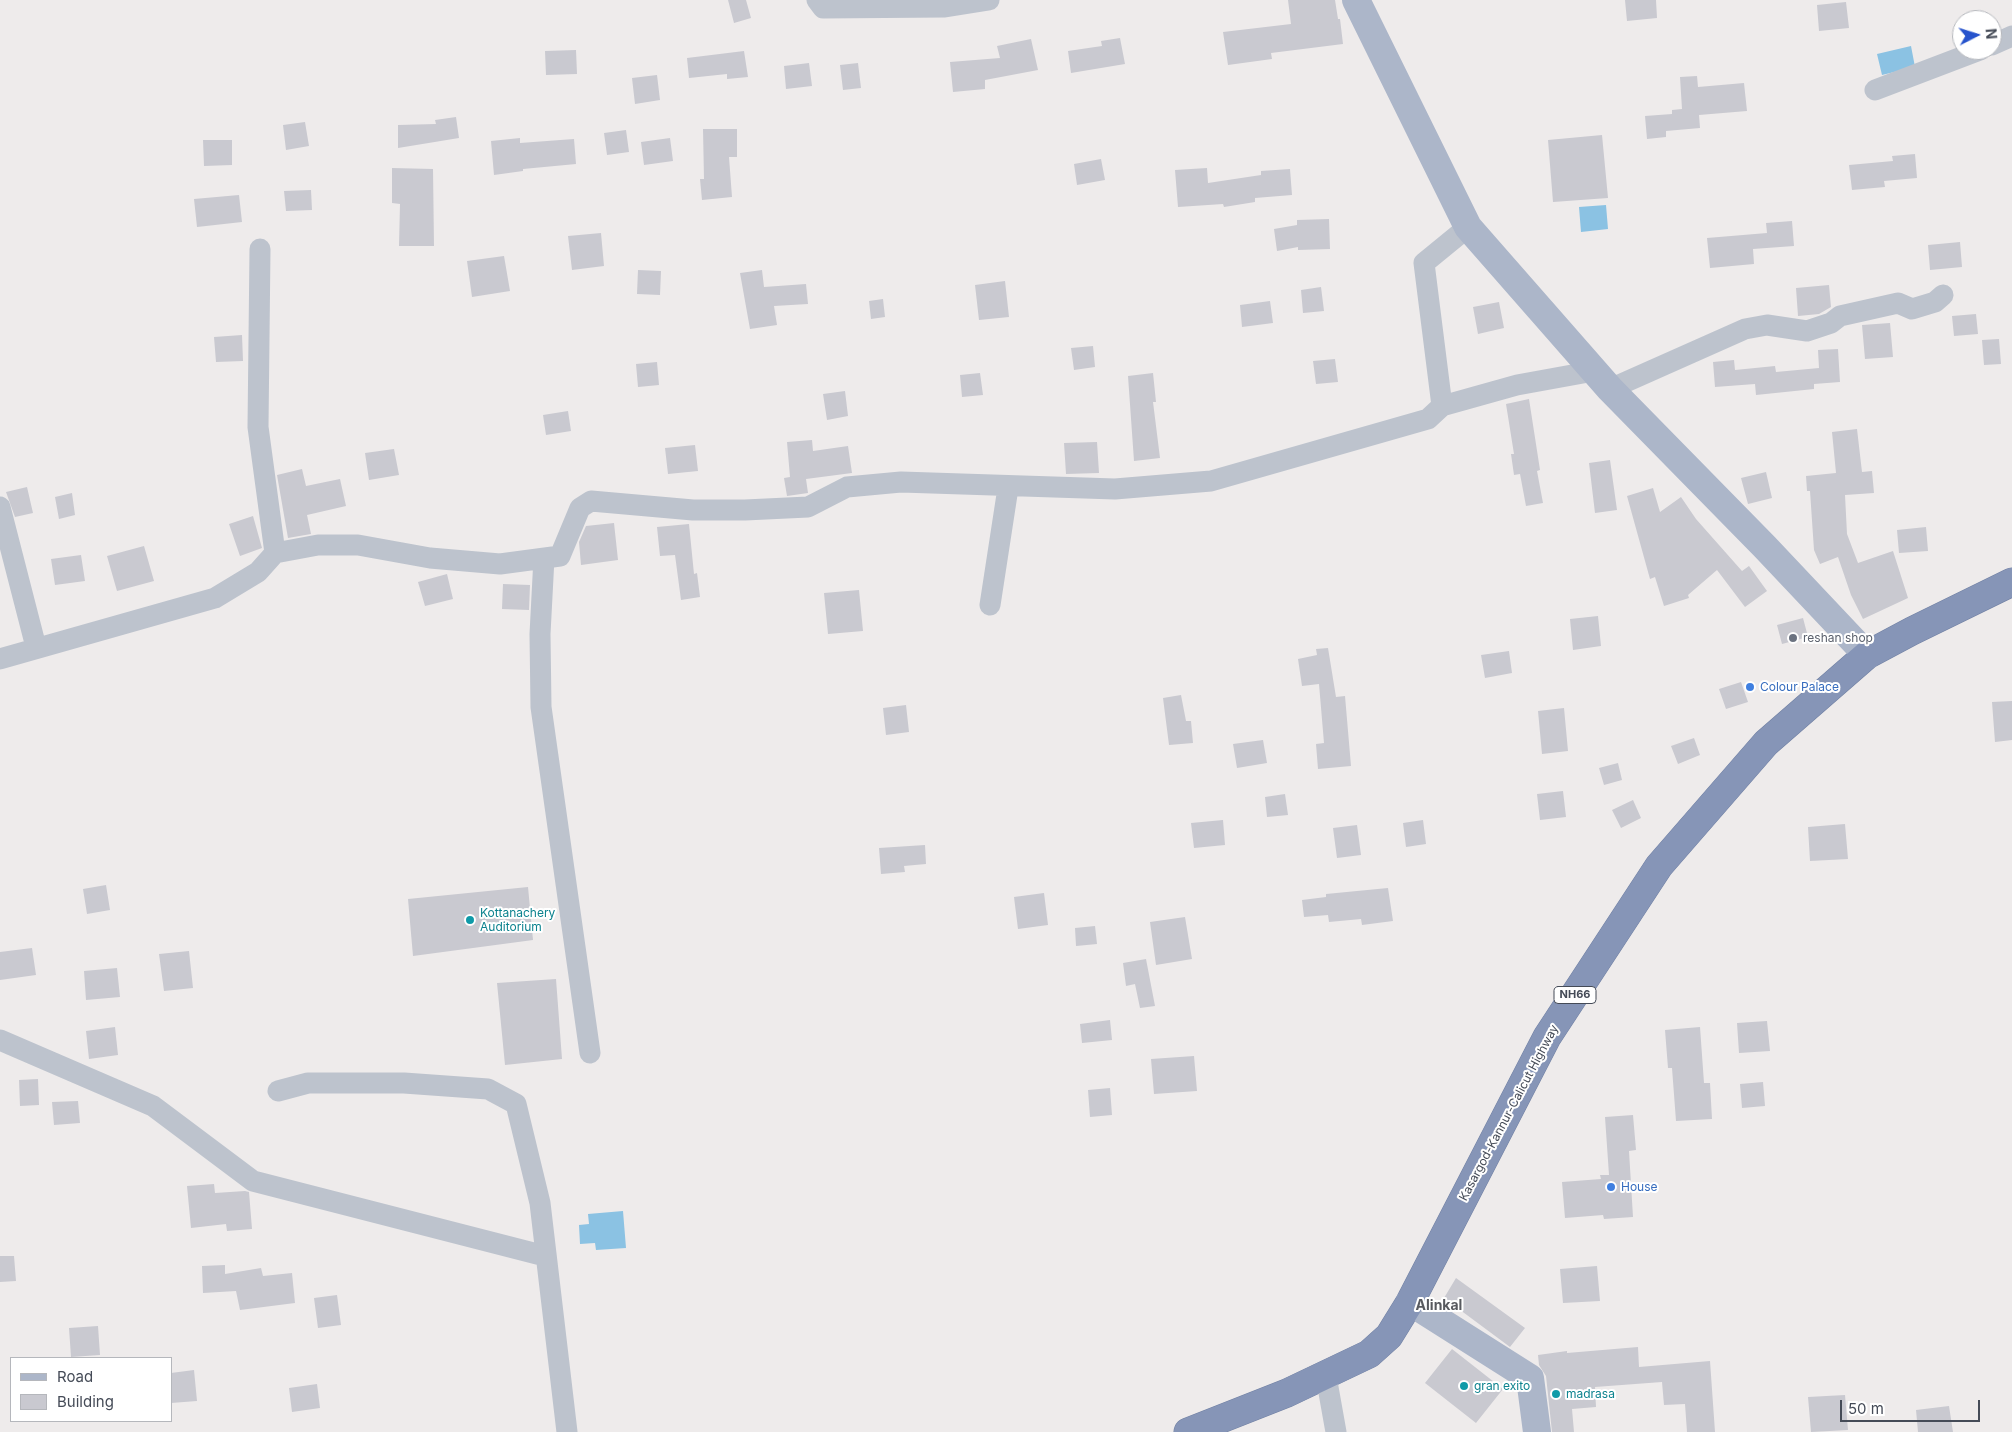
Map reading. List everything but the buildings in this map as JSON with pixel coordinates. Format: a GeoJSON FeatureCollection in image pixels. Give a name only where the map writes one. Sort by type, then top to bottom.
{"type":"FeatureCollection","features":[{"type":"Feature","properties":{"kind":"highway","name":"Kasargod-Kannur-Calicut Highway"},"geometry":{"type":"LineString","coordinates":[[1188,1432],[1326,1376],[1369,1354],[1389,1336],[1410,1302],[1547,1037],[1660,866],[1766,743],[1867,655],[1912,630],[2012,582]]}},
{"type":"Feature","properties":{"kind":"main road"},"geometry":{"type":"LineString","coordinates":[[1356,0],[1468,227],[1602,380],[1766,547],[1867,655]]}},
{"type":"Feature","properties":{"kind":"main road"},"geometry":{"type":"LineString","coordinates":[[1410,1302],[1530,1378],[1537,1432]]}},
{"type":"Feature","properties":{"kind":"street"},"geometry":{"type":"LineString","coordinates":[[817,0],[823,8],[945,6],[989,0]]}},
{"type":"Feature","properties":{"kind":"street"},"geometry":{"type":"LineString","coordinates":[[1875,90],[1954,60]]}},
{"type":"Feature","properties":{"kind":"street"},"geometry":{"type":"LineString","coordinates":[[1442,406],[1424,263],[1468,227]]}},
{"type":"Feature","properties":{"kind":"street"},"geometry":{"type":"LineString","coordinates":[[260,250],[258,427],[275,553]]}},
{"type":"Feature","properties":{"kind":"street"},"geometry":{"type":"LineString","coordinates":[[0,659],[36,647],[214,598],[258,572],[275,553],[318,544],[358,545],[430,558],[500,564],[560,556],[574,518],[580,508],[591,501],[693,510],[745,510],[808,507],[848,488],[892,483],[1008,488],[1115,489],[1211,481],[1428,419],[1442,406],[1517,385],[1602,380],[1745,329],[1767,325],[1807,331],[1831,323],[1840,316],[1898,303],[1912,309],[1935,302],[1944,295]]}},
{"type":"Feature","properties":{"kind":"street"},"geometry":{"type":"LineString","coordinates":[[990,605],[1008,488]]}},
{"type":"Feature","properties":{"kind":"street"},"geometry":{"type":"LineString","coordinates":[[0,507],[36,647]]}},
{"type":"Feature","properties":{"kind":"street"},"geometry":{"type":"LineString","coordinates":[[544,558],[540,634],[541,707],[590,1053]]}},
{"type":"Feature","properties":{"kind":"street"},"geometry":{"type":"LineString","coordinates":[[0,1040],[153,1106],[253,1181],[545,1256]]}},
{"type":"Feature","properties":{"kind":"street"},"geometry":{"type":"LineString","coordinates":[[278,1091],[308,1083],[404,1083],[488,1088],[516,1104],[540,1203],[567,1432]]}},
{"type":"Feature","properties":{"kind":"street"},"geometry":{"type":"LineString","coordinates":[[1326,1376],[1336,1432]]}},
{"type":"Feature","properties":{"kind":"water"},"geometry":{"type":"Polygon","coordinates":[[[1911,46],[1915,67],[1882,75],[1877,54],[1911,46]]]}},
{"type":"Feature","properties":{"kind":"water"},"geometry":{"type":"Polygon","coordinates":[[[1606,205],[1608,229],[1581,232],[1579,207],[1606,205]]]}},
{"type":"Feature","properties":{"kind":"water"},"geometry":{"type":"Polygon","coordinates":[[[623,1211],[626,1248],[596,1250],[595,1243],[580,1244],[579,1225],[589,1224],[588,1214],[623,1211]]]}},
{"type":"Feature","properties":{"kind":"place","name":"reshan shop"},"geometry":{"type":"Point","coordinates":[1793,638]}},
{"type":"Feature","properties":{"kind":"place","name":"Colour Palace"},"geometry":{"type":"Point","coordinates":[1750,687]}},
{"type":"Feature","properties":{"kind":"place","name":"Kottanachery Auditorium"},"geometry":{"type":"Point","coordinates":[470,920]}},
{"type":"Feature","properties":{"kind":"place","name":"House"},"geometry":{"type":"Point","coordinates":[1611,1187]}},
{"type":"Feature","properties":{"kind":"place","name":"gran exito"},"geometry":{"type":"Point","coordinates":[1464,1386]}},
{"type":"Feature","properties":{"kind":"place","name":"madrasa"},"geometry":{"type":"Point","coordinates":[1556,1394]}},
{"type":"Feature","properties":{"kind":"district","name":"Alinkal"},"geometry":{"type":"Point","coordinates":[1439,1306]}}]}
